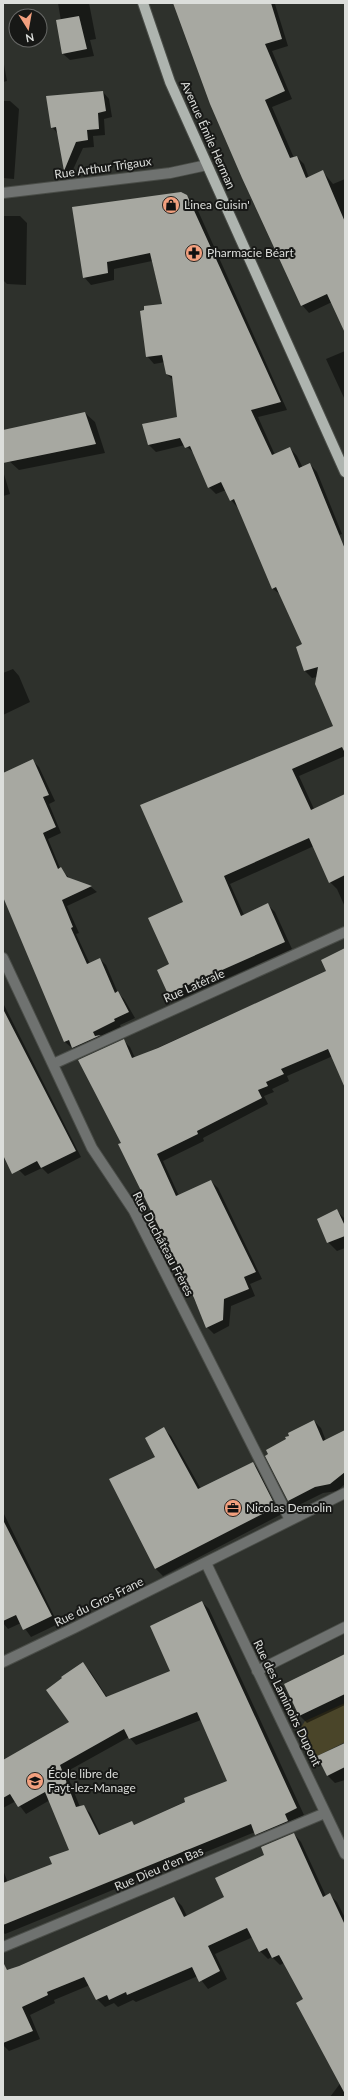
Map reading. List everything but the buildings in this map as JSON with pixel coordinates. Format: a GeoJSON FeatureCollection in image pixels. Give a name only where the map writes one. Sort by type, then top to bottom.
{"type":"FeatureCollection","features":[{"type":"Feature","properties":{"kind":"main road","name":"Avenue Émile Herman"},"geometry":{"type":"LineString","coordinates":[[142,3],[170,82],[345,472]]}},
{"type":"Feature","properties":{"kind":"street","name":"Rue Arthur Trigaux"},"geometry":{"type":"LineString","coordinates":[[3,193],[170,173],[207,166]]}},
{"type":"Feature","properties":{"kind":"street","name":"Rue Latérale"},"geometry":{"type":"LineString","coordinates":[[53,1064],[345,932]]}},
{"type":"Feature","properties":{"kind":"street","name":"Rue Duchâteau Frères"},"geometry":{"type":"LineString","coordinates":[[3,958],[92,1148],[134,1212],[290,1520]]}},
{"type":"Feature","properties":{"kind":"street","name":"Rue du Gros Frane"},"geometry":{"type":"LineString","coordinates":[[3,1662],[345,1493]]}},
{"type":"Feature","properties":{"kind":"street","name":"Rue des Laminoirs Dupont"},"geometry":{"type":"LineString","coordinates":[[206,1563],[345,1854]]}},
{"type":"Feature","properties":{"kind":"street"},"geometry":{"type":"LineString","coordinates":[[257,1671],[345,1627]]}},
{"type":"Feature","properties":{"kind":"street","name":"Rue Dieu d'en Bas"},"geometry":{"type":"LineString","coordinates":[[3,1947],[325,1813]]}},
{"type":"Feature","properties":{"kind":"shaded area"},"geometry":{"type":"Polygon","coordinates":[[[345,1703],[345,1742],[315,1757],[305,1748],[299,1731],[305,1721],[345,1703]]]}},
{"type":"Feature","properties":{"kind":"place","name":"Linea Cuisin'"},"geometry":{"type":"Point","coordinates":[171,205]}},
{"type":"Feature","properties":{"kind":"place","name":"Pharmacie Béart"},"geometry":{"type":"Point","coordinates":[194,253]}},
{"type":"Feature","properties":{"kind":"place","name":"Nicolas Demolin"},"geometry":{"type":"Point","coordinates":[233,1508]}},
{"type":"Feature","properties":{"kind":"place","name":"École libre de Fayt-lez-Manage"},"geometry":{"type":"Point","coordinates":[35,1781]}}]}
